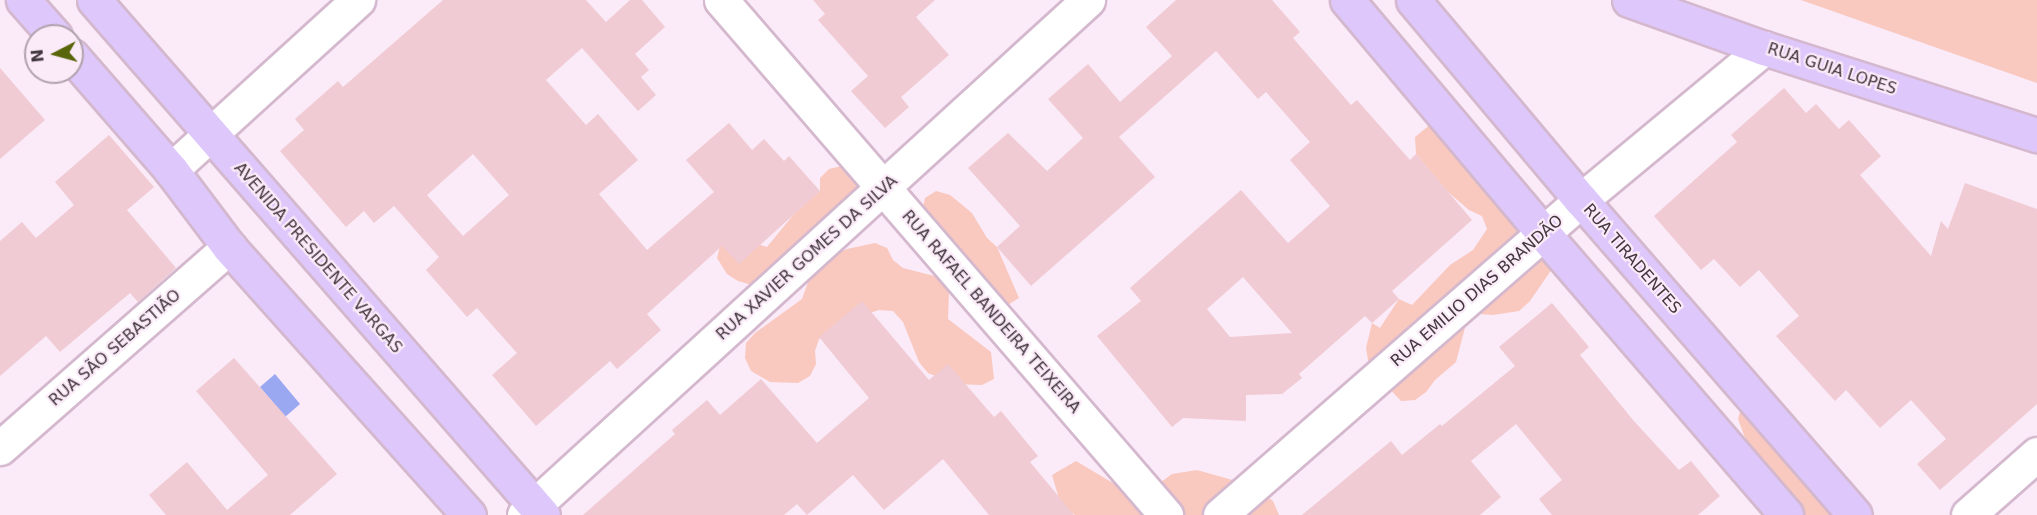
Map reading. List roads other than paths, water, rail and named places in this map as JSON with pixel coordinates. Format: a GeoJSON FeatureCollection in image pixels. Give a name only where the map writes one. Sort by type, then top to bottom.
{"type":"FeatureCollection","features":[{"type":"Feature","properties":{"kind":"main road"},"geometry":{"type":"LineString","coordinates":[[23,0],[44,24]]}},
{"type":"Feature","properties":{"kind":"main road","name":"AVENIDA PRESIDENTE VARGAS"},"geometry":{"type":"LineString","coordinates":[[94,0],[534,512]]}},
{"type":"Feature","properties":{"kind":"main road"},"geometry":{"type":"LineString","coordinates":[[1347,0],[1543,233],[1786,515]]}},
{"type":"Feature","properties":{"kind":"main road","name":"RUA TIRADENTES"},"geometry":{"type":"LineString","coordinates":[[1413,0],[1581,200],[1855,515]]}},
{"type":"Feature","properties":{"kind":"main road","name":"RUA GUIA LOPES"},"geometry":{"type":"LineString","coordinates":[[1629,0],[1764,48],[2037,135]]}},
{"type":"Feature","properties":{"kind":"main road"},"geometry":{"type":"LineString","coordinates":[[84,70],[171,170],[229,247],[469,515]]}},
{"type":"Feature","properties":{"kind":"street"},"geometry":{"type":"LineString","coordinates":[[171,170],[358,0]]}},
{"type":"Feature","properties":{"kind":"street","name":"RUA RAFAEL BANDEIRA TEIXEIRA"},"geometry":{"type":"LineString","coordinates":[[721,0],[1166,515]]}},
{"type":"Feature","properties":{"kind":"street","name":"RUA XAVIER GOMES DA SILVA"},"geometry":{"type":"LineString","coordinates":[[534,512],[1088,0]]}},
{"type":"Feature","properties":{"kind":"street","name":"RUA EMILIO DIAS BRANDÃO"},"geometry":{"type":"LineString","coordinates":[[1220,515],[1581,200],[1764,48]]}},
{"type":"Feature","properties":{"kind":"street","name":"RUA SÃO SEBASTIÃO"},"geometry":{"type":"LineString","coordinates":[[0,448],[229,247]]}},
{"type":"Feature","properties":{"kind":"street"},"geometry":{"type":"LineString","coordinates":[[1968,515],[2037,454]]}},
{"type":"Feature","properties":{"kind":"water"},"geometry":{"type":"Polygon","coordinates":[[[275,374],[300,404],[285,417],[260,387],[275,374]]]}}]}
